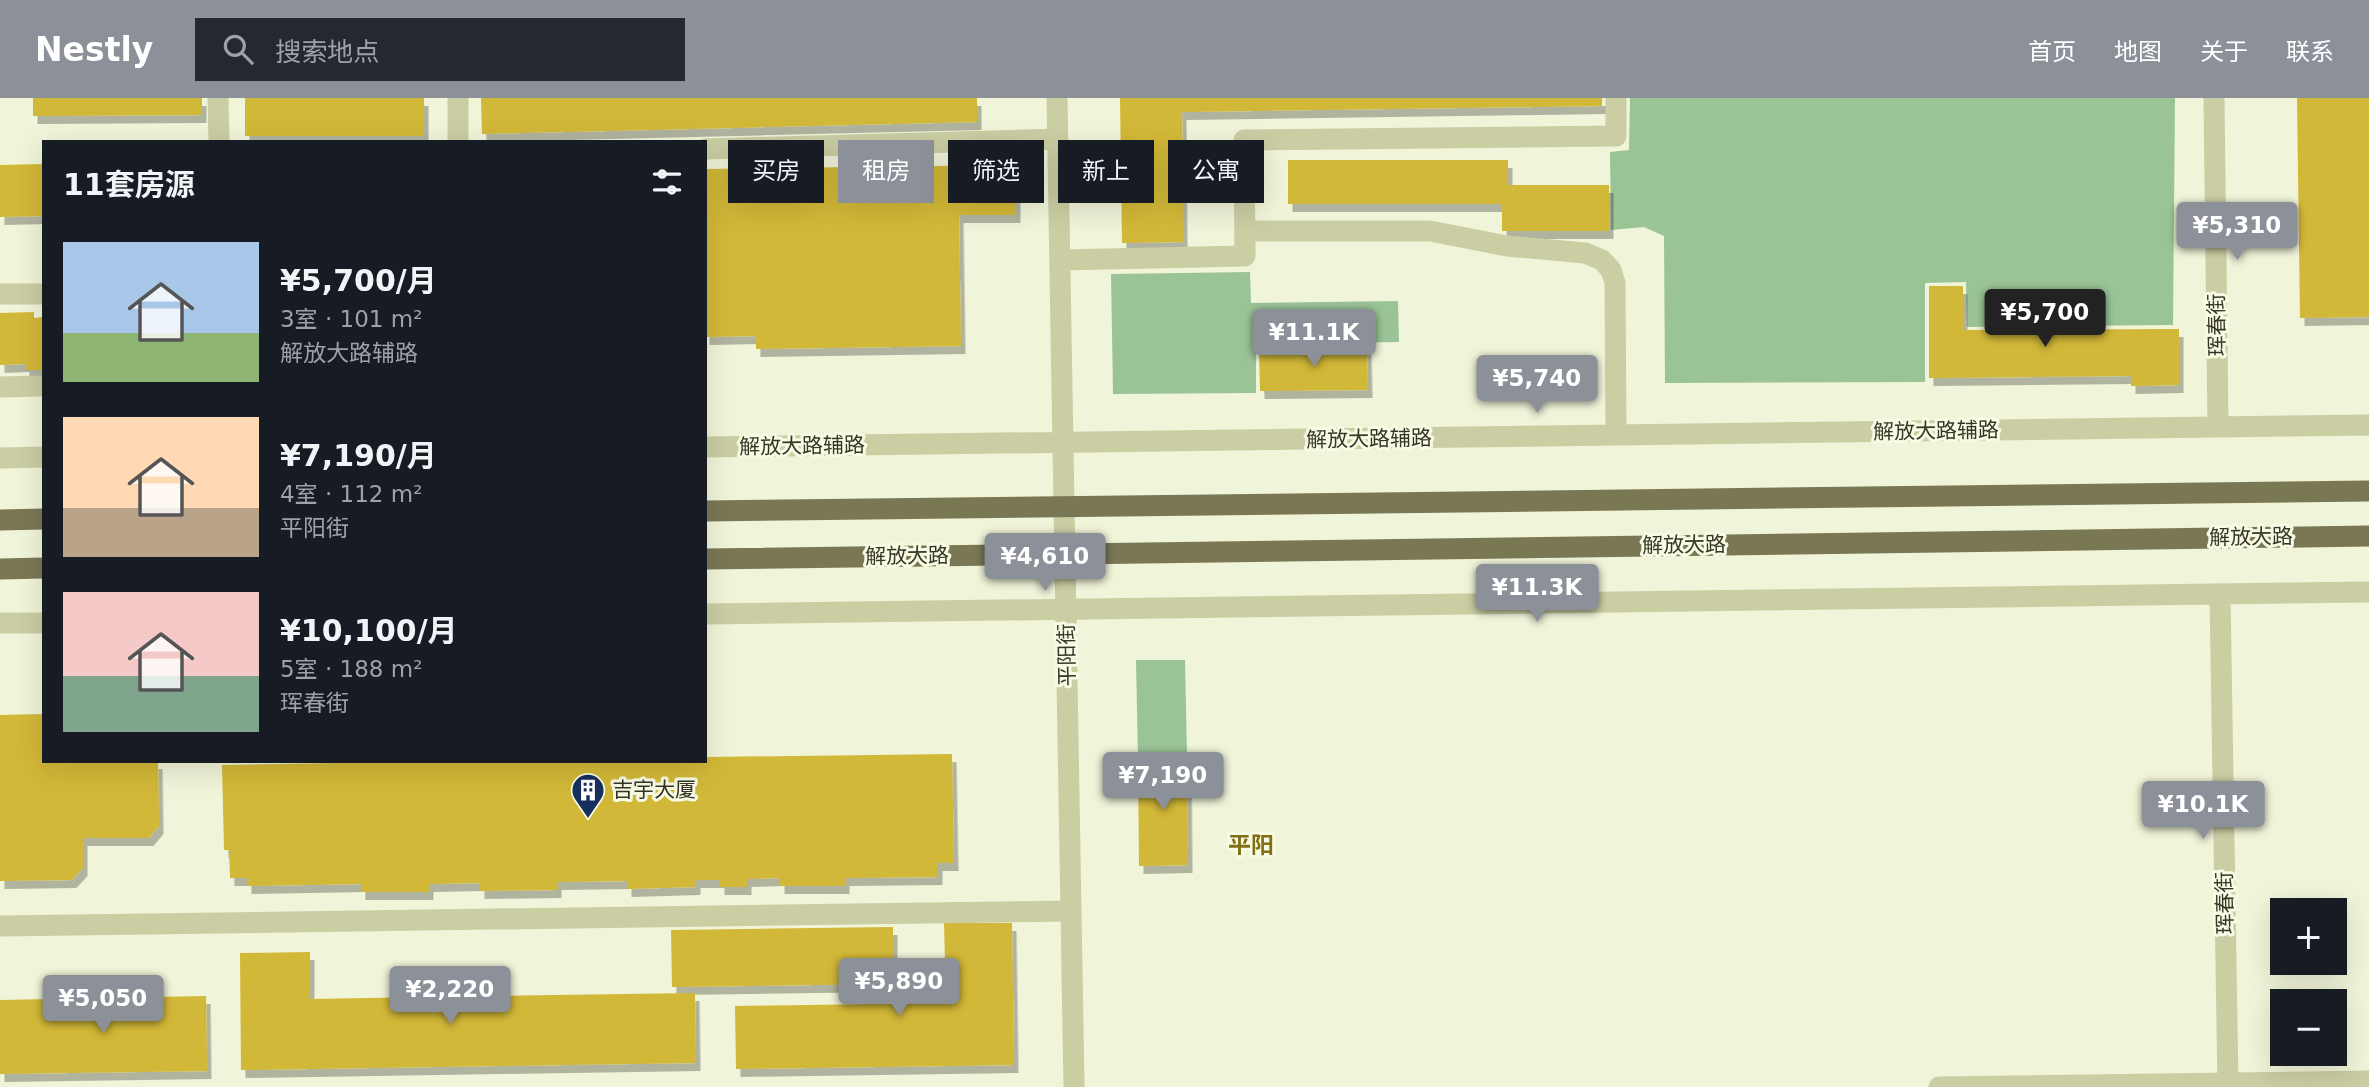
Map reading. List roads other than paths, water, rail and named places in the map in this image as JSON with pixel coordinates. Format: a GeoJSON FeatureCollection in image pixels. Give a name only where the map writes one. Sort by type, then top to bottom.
{"type":"FeatureCollection","features":[{"type":"Feature","properties":{"kind":"main road","name":"解放大路"},"geometry":{"type":"LineString","coordinates":[[707,511],[2369,491]]}},
{"type":"Feature","properties":{"kind":"main road"},"geometry":{"type":"LineString","coordinates":[[0,520],[42,519]]}},
{"type":"Feature","properties":{"kind":"main road","name":"解放大路"},"geometry":{"type":"LineString","coordinates":[[707,559],[2369,536]]}},
{"type":"Feature","properties":{"kind":"main road"},"geometry":{"type":"LineString","coordinates":[[0,569],[42,568]]}},
{"type":"Feature","properties":{"kind":"street"},"geometry":{"type":"LineString","coordinates":[[218,98],[219,140]]}},
{"type":"Feature","properties":{"kind":"street"},"geometry":{"type":"LineString","coordinates":[[458,98],[458,140]]}},
{"type":"Feature","properties":{"kind":"street","name":"平阳街"},"geometry":{"type":"LineString","coordinates":[[1057,98],[1074,1087]]}},
{"type":"Feature","properties":{"kind":"street"},"geometry":{"type":"LineString","coordinates":[[1060,260],[1245,256],[1244,140],[1616,135],[1616,98]]}},
{"type":"Feature","properties":{"kind":"street","name":"珲春街"},"geometry":{"type":"LineString","coordinates":[[2214,98],[2218,427]]}},
{"type":"Feature","properties":{"kind":"street"},"geometry":{"type":"LineString","coordinates":[[707,149],[1058,138]]}},
{"type":"Feature","properties":{"kind":"street"},"geometry":{"type":"LineString","coordinates":[[1245,231],[1430,231],[1507,246],[1585,253],[1602,260],[1611,270],[1615,283],[1616,435]]}},
{"type":"Feature","properties":{"kind":"street"},"geometry":{"type":"LineString","coordinates":[[0,294],[42,294]]}},
{"type":"Feature","properties":{"kind":"street"},"geometry":{"type":"LineString","coordinates":[[0,387],[42,386]]}},
{"type":"Feature","properties":{"kind":"street","name":"解放大路辅路"},"geometry":{"type":"LineString","coordinates":[[707,447],[2369,425]]}},
{"type":"Feature","properties":{"kind":"street"},"geometry":{"type":"LineString","coordinates":[[0,458],[42,457]]}},
{"type":"Feature","properties":{"kind":"street"},"geometry":{"type":"LineString","coordinates":[[707,614],[2369,592]]}},
{"type":"Feature","properties":{"kind":"street","name":"珲春街"},"geometry":{"type":"LineString","coordinates":[[2220,594],[2228,1085]]}},
{"type":"Feature","properties":{"kind":"street"},"geometry":{"type":"LineString","coordinates":[[0,623],[42,623]]}},
{"type":"Feature","properties":{"kind":"street"},"geometry":{"type":"LineString","coordinates":[[0,926],[1071,911]]}},
{"type":"Feature","properties":{"kind":"street"},"geometry":{"type":"LineString","coordinates":[[1939,1087],[2369,1081]]}},
{"type":"Feature","properties":{"kind":"place","name":"吉宇大厦"},"geometry":{"type":"Point","coordinates":[588,820]}},
{"type":"Feature","properties":{"kind":"district","name":"平阳"},"geometry":{"type":"Point","coordinates":[1251,845]}}]}
